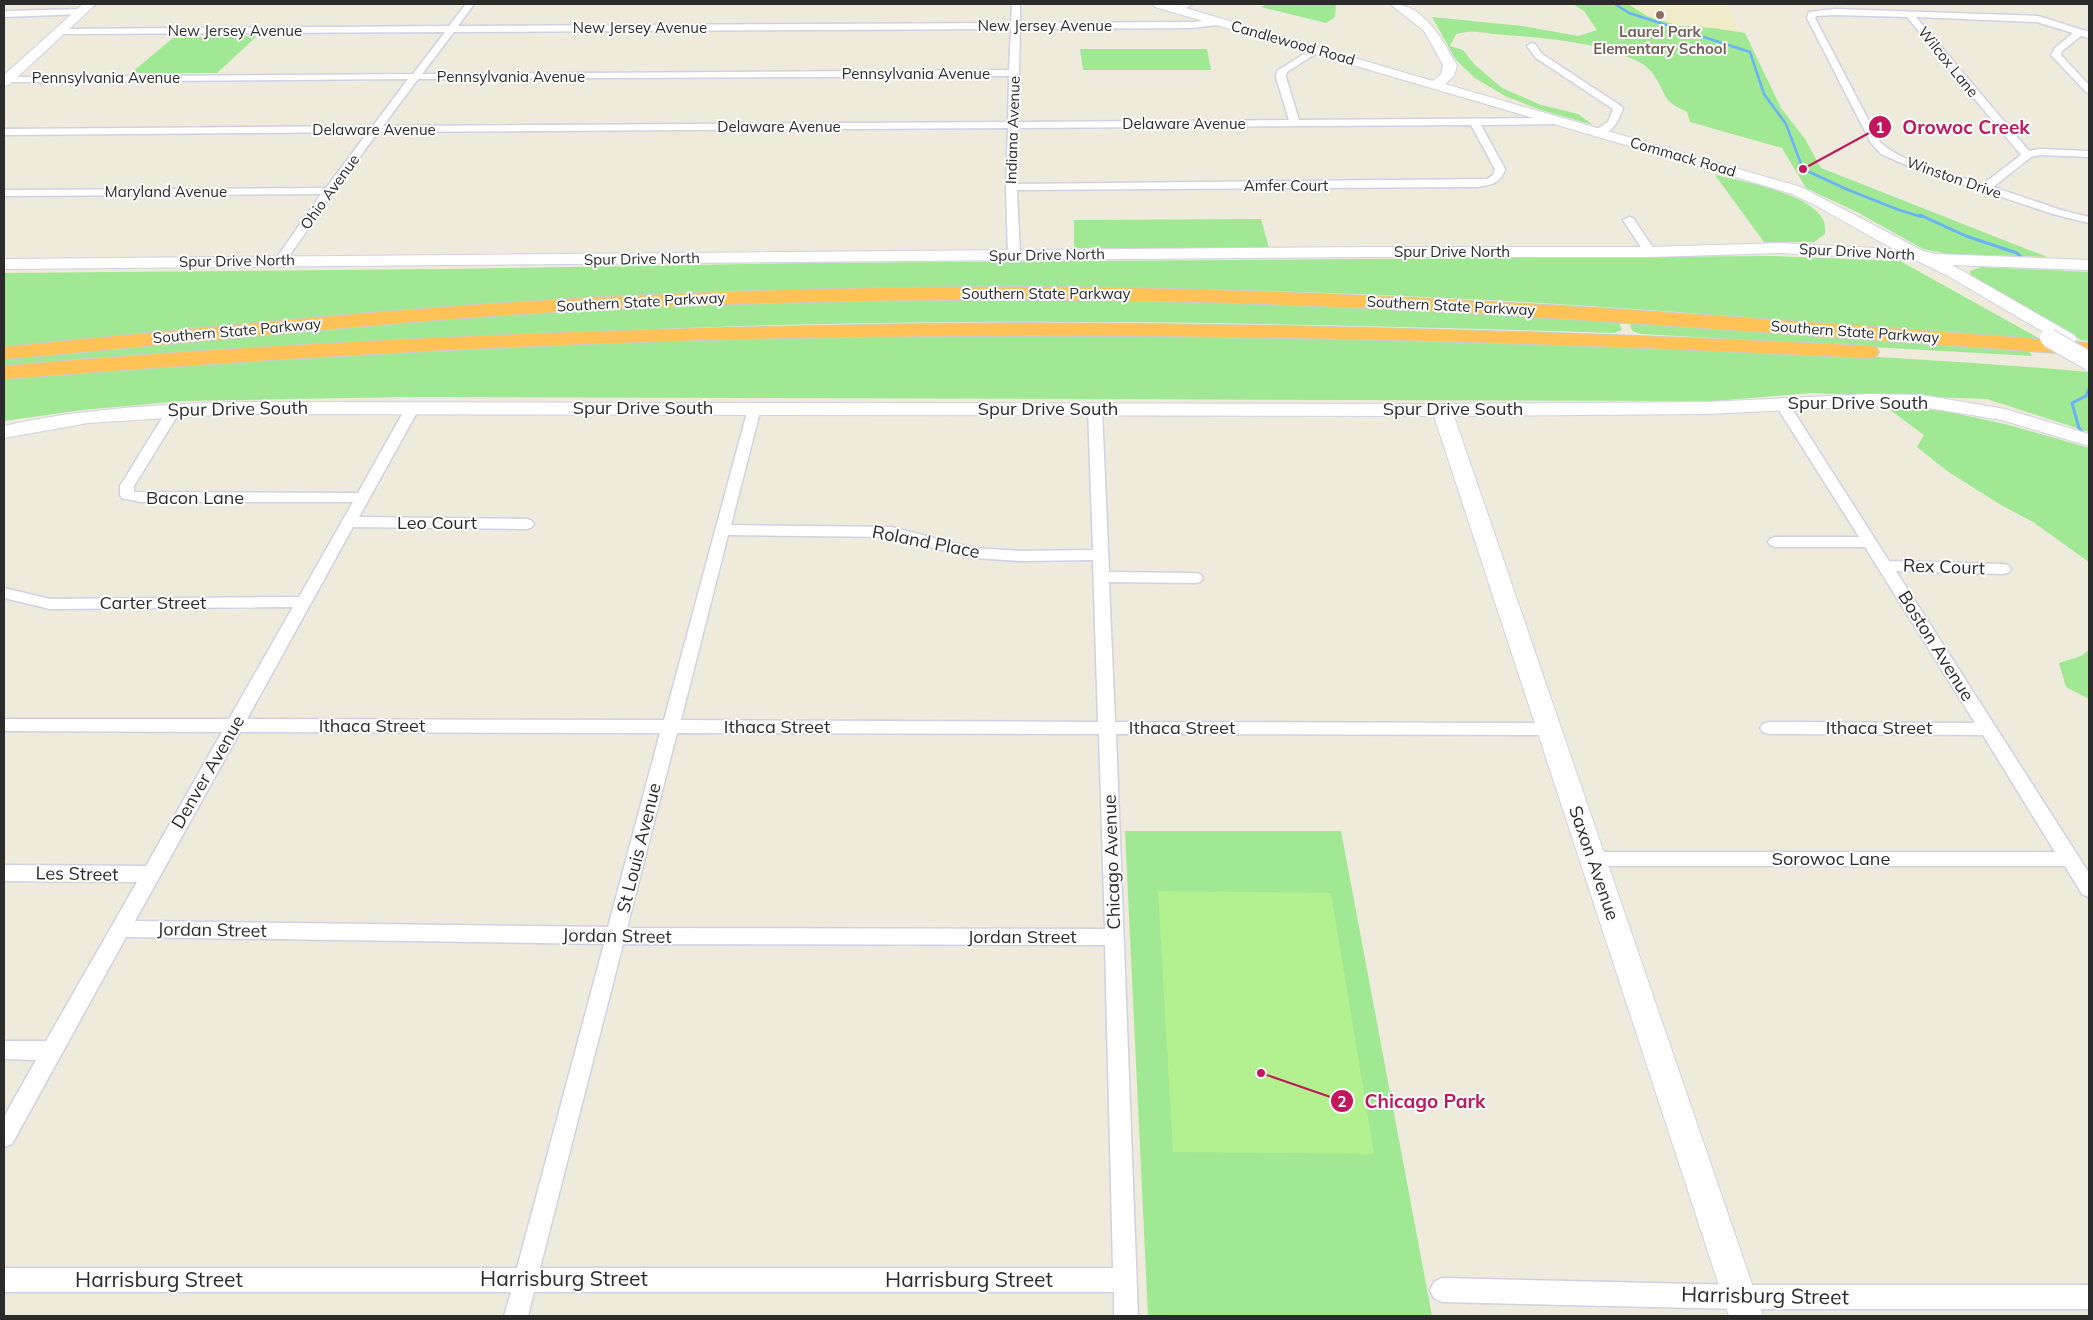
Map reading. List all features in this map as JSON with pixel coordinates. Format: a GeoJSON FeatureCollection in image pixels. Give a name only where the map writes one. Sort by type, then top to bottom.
{"type":"FeatureCollection","features":[{"type":"Feature","properties":{"kind":"highway","name":"Southern State Parkway"},"geometry":{"type":"LineString","coordinates":[[4,353],[304,324],[540,307],[768,297],[1000,293],[1240,296],[1456,305],[2089,350]]}},
{"type":"Feature","properties":{"kind":"highway","name":"Southern State Parkway"},"geometry":{"type":"LineString","coordinates":[[4,373],[291,352],[563,338],[805,331],[1060,328],[1360,331],[1630,340],[1890,353],[2089,367]]}},
{"type":"Feature","properties":{"kind":"street","name":"Ohio Avenue"},"geometry":{"type":"LineString","coordinates":[[281,260],[329,192],[470,4]]}},
{"type":"Feature","properties":{"kind":"street","name":"Indiana Avenue"},"geometry":{"type":"LineString","coordinates":[[1014,256],[1011,187],[1016,4]]}},
{"type":"Feature","properties":{"kind":"street","name":"Candlewood Road"},"geometry":{"type":"LineString","coordinates":[[1159,4],[1183,6],[1220,22],[1431,84]]}},
{"type":"Feature","properties":{"kind":"street"},"geometry":{"type":"LineString","coordinates":[[1396,4],[1428,29],[1446,59],[1469,80],[1513,109]]}},
{"type":"Feature","properties":{"kind":"street"},"geometry":{"type":"LineString","coordinates":[[4,14],[86,8]]}},
{"type":"Feature","properties":{"kind":"street"},"geometry":{"type":"LineString","coordinates":[[5,76],[20,68],[86,8]]}},
{"type":"Feature","properties":{"kind":"street","name":"Winston Drive"},"geometry":{"type":"LineString","coordinates":[[1909,14],[1835,12],[1812,14],[1811,18],[1876,143],[1885,152],[1915,166],[2057,212],[2089,220]]}},
{"type":"Feature","properties":{"kind":"street"},"geometry":{"type":"LineString","coordinates":[[1909,14],[2038,19],[2050,21],[2084,34]]}},
{"type":"Feature","properties":{"kind":"street","name":"Wilcox Lane"},"geometry":{"type":"LineString","coordinates":[[1909,14],[2016,145],[2027,155]]}},
{"type":"Feature","properties":{"kind":"street","name":"New Jersey Avenue"},"geometry":{"type":"LineString","coordinates":[[60,31],[1193,25],[1220,22]]}},
{"type":"Feature","properties":{"kind":"street"},"geometry":{"type":"LineString","coordinates":[[2084,34],[2058,50],[2056,55],[2089,90]]}},
{"type":"Feature","properties":{"kind":"street"},"geometry":{"type":"LineString","coordinates":[[1532,46],[1536,54],[1618,108],[1613,123],[1598,133]]}},
{"type":"Feature","properties":{"kind":"street"},"geometry":{"type":"LineString","coordinates":[[1295,123],[1281,77],[1282,71],[1315,50]]}},
{"type":"Feature","properties":{"kind":"street"},"geometry":{"type":"LineString","coordinates":[[1431,84],[1447,76],[1446,59]]}},
{"type":"Feature","properties":{"kind":"street","name":"Pennsylvania Avenue"},"geometry":{"type":"LineString","coordinates":[[5,76],[414,77],[1015,73]]}},
{"type":"Feature","properties":{"kind":"street","name":"Commack Road"},"geometry":{"type":"LineString","coordinates":[[1431,84],[1795,190],[1954,272],[2089,350]]}},
{"type":"Feature","properties":{"kind":"street","name":"Delaware Avenue"},"geometry":{"type":"LineString","coordinates":[[4,132],[1554,121]]}},
{"type":"Feature","properties":{"kind":"street","name":"Amfer Court"},"geometry":{"type":"LineString","coordinates":[[1011,187],[1476,184],[1490,182],[1498,176],[1500,169],[1475,122]]}},
{"type":"Feature","properties":{"kind":"street"},"geometry":{"type":"LineString","coordinates":[[1985,188],[2027,155],[2040,152],[2089,154]]}},
{"type":"Feature","properties":{"kind":"street","name":"Maryland Avenue"},"geometry":{"type":"LineString","coordinates":[[4,193],[329,192]]}},
{"type":"Feature","properties":{"kind":"street"},"geometry":{"type":"LineString","coordinates":[[1827,250],[1837,233],[1834,211]]}},
{"type":"Feature","properties":{"kind":"street"},"geometry":{"type":"LineString","coordinates":[[1629,220],[1650,252]]}},
{"type":"Feature","properties":{"kind":"street","name":"Spur Drive North"},"geometry":{"type":"LineString","coordinates":[[4,264],[281,260],[1369,252],[1650,252],[1780,248],[1918,255],[1940,259],[2089,265]]}},
{"type":"Feature","properties":{"kind":"street","name":"Commack Road"},"geometry":{"type":"LineString","coordinates":[[1918,255],[1933,270],[2089,361]]}},
{"type":"Feature","properties":{"kind":"street","name":"Spur Drive South"},"geometry":{"type":"LineString","coordinates":[[4,432],[39,423],[74,418],[174,410],[230,408],[1442,410],[1706,408],[1870,400],[1922,401],[1972,408],[2005,415],[2089,440]]}},
{"type":"Feature","properties":{"kind":"street","name":"Boston Avenue"},"geometry":{"type":"LineString","coordinates":[[1782,404],[2089,889]]}},
{"type":"Feature","properties":{"kind":"street","name":"Denver Avenue"},"geometry":{"type":"LineString","coordinates":[[4,1137],[149,874],[413,408]]}},
{"type":"Feature","properties":{"kind":"street","name":"St Louis Avenue"},"geometry":{"type":"LineString","coordinates":[[516,1316],[754,408]]}},
{"type":"Feature","properties":{"kind":"street","name":"Chicago Avenue"},"geometry":{"type":"LineString","coordinates":[[1095,409],[1115,937],[1126,1316]]}},
{"type":"Feature","properties":{"kind":"street","name":"Bacon Lane"},"geometry":{"type":"LineString","coordinates":[[174,410],[127,486],[127,495],[140,498],[361,497]]}},
{"type":"Feature","properties":{"kind":"street","name":"Saxon Avenue"},"geometry":{"type":"LineString","coordinates":[[1442,410],[1743,1306]]}},
{"type":"Feature","properties":{"kind":"street","name":"Leo Court"},"geometry":{"type":"LineString","coordinates":[[348,522],[527,524]]}},
{"type":"Feature","properties":{"kind":"street","name":"Roland Place"},"geometry":{"type":"LineString","coordinates":[[722,530],[891,532],[914,536],[952,549],[974,553],[1100,555]]}},
{"type":"Feature","properties":{"kind":"street"},"geometry":{"type":"LineString","coordinates":[[1775,542],[1869,542]]}},
{"type":"Feature","properties":{"kind":"street","name":"Rex Court"},"geometry":{"type":"LineString","coordinates":[[1885,566],[2003,569]]}},
{"type":"Feature","properties":{"kind":"street"},"geometry":{"type":"LineString","coordinates":[[1101,577],[1195,578]]}},
{"type":"Feature","properties":{"kind":"street","name":"Carter Street"},"geometry":{"type":"LineString","coordinates":[[4,593],[50,604],[303,602]]}},
{"type":"Feature","properties":{"kind":"street","name":"Ithaca Street"},"geometry":{"type":"LineString","coordinates":[[4,724],[1549,729]]}},
{"type":"Feature","properties":{"kind":"street","name":"Ithaca Street"},"geometry":{"type":"LineString","coordinates":[[1769,728],[1988,729]]}},
{"type":"Feature","properties":{"kind":"street","name":"Sorowoc Lane"},"geometry":{"type":"LineString","coordinates":[[1593,859],[2070,859]]}},
{"type":"Feature","properties":{"kind":"street","name":"Les Street"},"geometry":{"type":"LineString","coordinates":[[4,873],[149,874]]}},
{"type":"Feature","properties":{"kind":"street","name":"Jordan Street"},"geometry":{"type":"LineString","coordinates":[[120,929],[616,936],[1115,937]]}},
{"type":"Feature","properties":{"kind":"street"},"geometry":{"type":"LineString","coordinates":[[4,1050],[52,1051]]}},
{"type":"Feature","properties":{"kind":"street","name":"Harrisburg Street"},"geometry":{"type":"LineString","coordinates":[[4,1280],[1125,1280]]}},
{"type":"Feature","properties":{"kind":"street","name":"Harrisburg Street"},"geometry":{"type":"LineString","coordinates":[[1442,1290],[1743,1306],[2089,1297]]}},
{"type":"Feature","properties":{"kind":"shaded area","name":"Laurel Park Elementary School"},"geometry":{"type":"Polygon","coordinates":[[[1586,4],[1727,4],[1742,37],[1592,26],[1586,4]]]}},
{"type":"Feature","properties":{"kind":"green space"},"geometry":{"type":"Polygon","coordinates":[[[1267,4],[1336,4],[1335,17],[1326,23],[1261,7],[1267,4]]]}},
{"type":"Feature","properties":{"kind":"green space"},"geometry":{"type":"Polygon","coordinates":[[[1573,4],[1628,4],[1647,16],[1679,26],[1713,28],[1745,33],[1781,108],[1805,139],[1821,168],[2047,257],[1949,254],[1923,249],[1859,213],[1806,188],[1782,148],[1690,122],[1687,112],[1668,100],[1649,69],[1624,55],[1591,45],[1573,42],[1475,32],[1456,34],[1450,46],[1463,50],[1474,64],[1502,88],[1541,105],[1578,114],[1593,125],[1541,110],[1505,96],[1475,78],[1456,60],[1432,17],[1522,26],[1578,36],[1597,30],[1584,11],[1573,4]]]}},
{"type":"Feature","properties":{"kind":"green space"},"geometry":{"type":"Polygon","coordinates":[[[257,36],[217,73],[131,73],[173,38],[257,36]]]}},
{"type":"Feature","properties":{"kind":"green space"},"geometry":{"type":"Polygon","coordinates":[[[1080,49],[1207,49],[1211,70],[1083,70],[1080,49]]]}},
{"type":"Feature","properties":{"kind":"green space"},"geometry":{"type":"Polygon","coordinates":[[[1715,175],[1758,185],[1792,196],[1818,212],[1824,222],[1825,234],[1814,242],[1764,242],[1715,175]]]}},
{"type":"Feature","properties":{"kind":"green space"},"geometry":{"type":"Polygon","coordinates":[[[1261,219],[1269,248],[1074,248],[1074,220],[1261,219]]]}},
{"type":"Feature","properties":{"kind":"green space"},"geometry":{"type":"Polygon","coordinates":[[[1772,256],[1900,261],[2042,340],[1469,299],[1218,290],[966,287],[845,289],[604,298],[244,325],[4,348],[4,273],[811,263],[1772,256]]]}},
{"type":"Feature","properties":{"kind":"green space"},"geometry":{"type":"Polygon","coordinates":[[[1981,267],[2089,272],[2089,341],[2081,340],[1971,277],[1970,271],[1981,267]]]}},
{"type":"Feature","properties":{"kind":"green space"},"geometry":{"type":"Polygon","coordinates":[[[969,298],[1313,303],[1615,321],[1619,323],[1622,330],[1614,333],[1128,322],[966,322],[725,326],[485,336],[244,350],[4,367],[4,358],[239,335],[476,316],[675,305],[969,298]]]}},
{"type":"Feature","properties":{"kind":"green space"},"geometry":{"type":"Polygon","coordinates":[[[1636,321],[2028,349],[2032,356],[1641,334],[1634,332],[1631,328],[1630,323],[1636,321]]]}},
{"type":"Feature","properties":{"kind":"green space"},"geometry":{"type":"Polygon","coordinates":[[[1029,333],[1427,339],[1559,343],[1825,354],[2089,372],[2089,432],[1987,399],[1810,393],[1715,401],[405,397],[182,401],[82,410],[4,421],[4,378],[388,353],[516,347],[772,338],[1029,333]]]}},
{"type":"Feature","properties":{"kind":"green space"},"geometry":{"type":"Polygon","coordinates":[[[1886,407],[1945,411],[2009,425],[2089,448],[2089,562],[2033,522],[2001,505],[1947,471],[1917,447],[1924,435],[1886,407]]]}},
{"type":"Feature","properties":{"kind":"green space"},"geometry":{"type":"Polygon","coordinates":[[[2089,650],[2089,699],[2066,687],[2059,663],[2081,656],[2089,650]]]}},
{"type":"Feature","properties":{"kind":"green space"},"geometry":{"type":"Polygon","coordinates":[[[1125,831],[1341,831],[1432,1316],[1148,1316],[1125,831]]]}},
{"type":"Feature","properties":{"kind":"green space"},"geometry":{"type":"Polygon","coordinates":[[[1158,891],[1331,893],[1374,1154],[1173,1152],[1158,891]]]}},
{"type":"Feature","properties":{"kind":"waterway"},"geometry":{"type":"LineString","coordinates":[[1615,4],[1629,13],[1750,52],[1764,94],[1786,124],[1803,169],[1846,189],[1922,217]]}},
{"type":"Feature","properties":{"kind":"waterway"},"geometry":{"type":"LineString","coordinates":[[1920,215],[1966,236],[2017,253],[2021,257]]}},
{"type":"Feature","properties":{"kind":"waterway"},"geometry":{"type":"LineString","coordinates":[[2086,436],[2079,428],[2072,403],[2086,396],[2089,389]]}},
{"type":"Feature","properties":{"kind":"place","name":"Laurel Park Elementary School"},"geometry":{"type":"Point","coordinates":[1660,15]}},
{"type":"Feature","properties":{"kind":"place","name":"Orowoc Creek"},"geometry":{"type":"Point","coordinates":[1803,169]}},
{"type":"Feature","properties":{"kind":"place","name":"Chicago Park"},"geometry":{"type":"Point","coordinates":[1261,1073]}}]}
